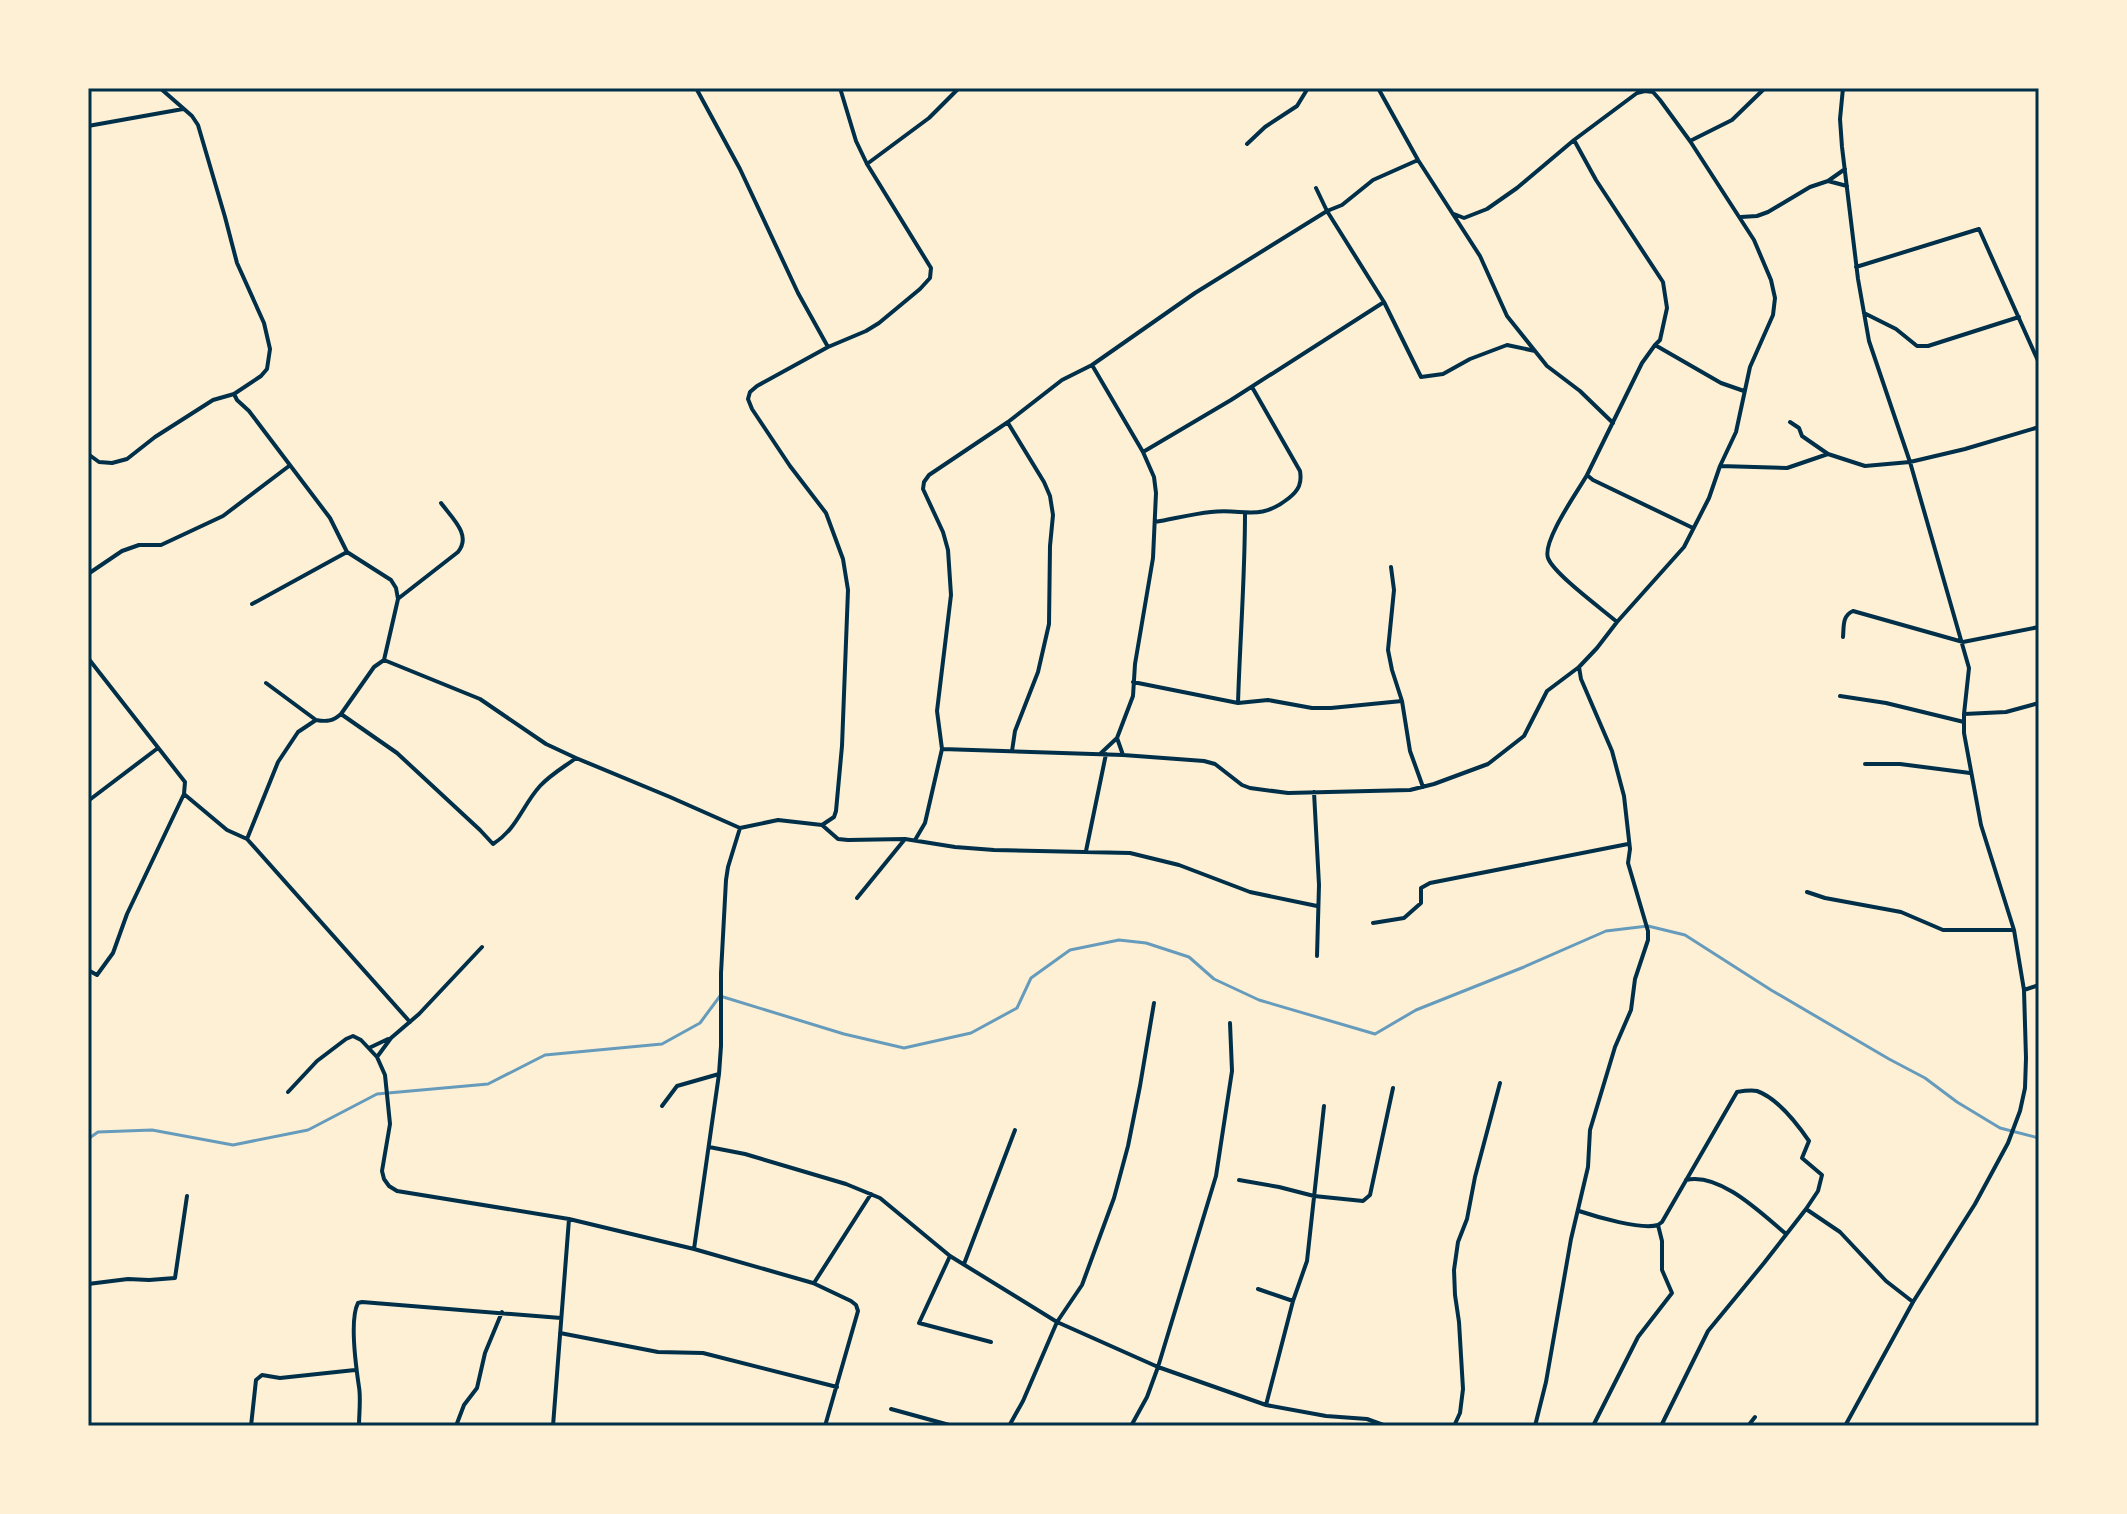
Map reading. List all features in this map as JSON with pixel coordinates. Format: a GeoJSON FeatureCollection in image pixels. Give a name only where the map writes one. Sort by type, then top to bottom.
{"type":"FeatureCollection","features":[{"type":"Feature","properties":{"kind":"street"},"geometry":{"type":"LineString","coordinates":[[88,454],[99,462],[127,459],[155,437],[213,400],[234,394],[267,369],[270,349],[264,323],[237,263],[198,125],[160,88]]}},
{"type":"Feature","properties":{"kind":"street"},"geometry":{"type":"LineString","coordinates":[[696,88],[740,169],[798,293],[828,347]]}},
{"type":"Feature","properties":{"kind":"street"},"geometry":{"type":"LineString","coordinates":[[822,825],[834,817],[836,811],[842,746],[846,574],[826,513],[790,466],[748,399],[757,386],[879,323],[920,289],[930,278],[931,268],[867,164],[856,141],[840,88]]}},
{"type":"Feature","properties":{"kind":"street"},"geometry":{"type":"LineString","coordinates":[[867,164],[929,118],[959,88]]}},
{"type":"Feature","properties":{"kind":"street"},"geometry":{"type":"LineString","coordinates":[[1247,144],[1265,127],[1297,106],[1308,88]]}},
{"type":"Feature","properties":{"kind":"street"},"geometry":{"type":"LineString","coordinates":[[1378,88],[1418,160],[1480,256],[1507,316],[1547,366],[1580,391],[1613,423]]}},
{"type":"Feature","properties":{"kind":"street"},"geometry":{"type":"LineString","coordinates":[[1690,141],[1732,120],[1765,88]]}},
{"type":"Feature","properties":{"kind":"street"},"geometry":{"type":"LineString","coordinates":[[1843,88],[1840,119],[1845,169],[1856,267],[1869,341],[1910,462],[1969,668],[1964,722],[1970,773],[1981,825],[2014,930],[2024,990],[2025,1088],[2008,1143],[1975,1204],[1913,1302],[1845,1426]]}},
{"type":"Feature","properties":{"kind":"street"},"geometry":{"type":"LineString","coordinates":[[942,749],[1204,761],[1215,764],[1242,785],[1288,793],[1410,790],[1423,787],[1482,767],[1524,736],[1547,691],[1579,667],[1684,547],[1709,498],[1736,432],[1750,367],[1773,315],[1775,298],[1758,247],[1741,217],[1652,90],[1637,93],[1487,209],[1464,218],[1454,214]]}},
{"type":"Feature","properties":{"kind":"street"},"geometry":{"type":"LineString","coordinates":[[88,126],[183,109]]}},
{"type":"Feature","properties":{"kind":"street"},"geometry":{"type":"LineString","coordinates":[[1574,140],[1596,180],[1663,282],[1667,308],[1660,340],[1642,363],[1587,475],[1548,543],[1548,557],[1558,571],[1617,622]]}},
{"type":"Feature","properties":{"kind":"street"},"geometry":{"type":"LineString","coordinates":[[915,840],[925,823],[942,749],[937,711],[951,595],[948,550],[923,489],[929,475],[1008,422],[1062,380],[1092,365],[1195,293],[1327,211],[1342,205],[1373,180],[1418,160]]}},
{"type":"Feature","properties":{"kind":"street"},"geometry":{"type":"LineString","coordinates":[[1741,217],[1768,212],[1845,169]]}},
{"type":"Feature","properties":{"kind":"street"},"geometry":{"type":"LineString","coordinates":[[1828,181],[1847,186]]}},
{"type":"Feature","properties":{"kind":"street"},"geometry":{"type":"LineString","coordinates":[[1316,188],[1384,302],[1421,377],[1443,374],[1470,359],[1507,345],[1535,351]]}},
{"type":"Feature","properties":{"kind":"street"},"geometry":{"type":"LineString","coordinates":[[1746,227],[1757,216]]}},
{"type":"Feature","properties":{"kind":"street"},"geometry":{"type":"LineString","coordinates":[[1464,218],[1466,233]]}},
{"type":"Feature","properties":{"kind":"street"},"geometry":{"type":"LineString","coordinates":[[1856,267],[1979,229],[2039,363]]}},
{"type":"Feature","properties":{"kind":"street"},"geometry":{"type":"LineString","coordinates":[[1143,452],[1252,387],[1384,302]]}},
{"type":"Feature","properties":{"kind":"street"},"geometry":{"type":"LineString","coordinates":[[1864,313],[1896,329],[1917,346],[1928,346],[2019,317]]}},
{"type":"Feature","properties":{"kind":"street"},"geometry":{"type":"LineString","coordinates":[[1655,345],[1721,383],[1744,391]]}},
{"type":"Feature","properties":{"kind":"street"},"geometry":{"type":"LineString","coordinates":[[1086,851],[1103,754],[1117,738],[1133,696],[1135,664],[1153,558],[1156,493],[1154,477],[1143,452],[1092,365]]}},
{"type":"Feature","properties":{"kind":"street"},"geometry":{"type":"LineString","coordinates":[[1155,522],[1210,512],[1264,512],[1292,496],[1299,487],[1302,479],[1300,471],[1252,387]]}},
{"type":"Feature","properties":{"kind":"street"},"geometry":{"type":"LineString","coordinates":[[234,394],[330,518],[347,552],[391,580],[398,599],[384,660],[374,667],[334,720],[316,720],[266,683]]}},
{"type":"Feature","properties":{"kind":"street"},"geometry":{"type":"LineString","coordinates":[[1008,422],[1044,482],[1053,515],[1049,624],[1038,672],[1015,731],[1012,751]]}},
{"type":"Feature","properties":{"kind":"street"},"geometry":{"type":"LineString","coordinates":[[1790,422],[1799,428],[1802,436],[1828,454],[1865,466],[1910,462],[2039,427]]}},
{"type":"Feature","properties":{"kind":"street"},"geometry":{"type":"LineString","coordinates":[[1720,466],[1787,468],[1828,454]]}},
{"type":"Feature","properties":{"kind":"street"},"geometry":{"type":"LineString","coordinates":[[88,574],[122,551],[139,545],[161,545],[223,516],[289,466]]}},
{"type":"Feature","properties":{"kind":"street"},"geometry":{"type":"LineString","coordinates":[[1587,475],[1693,528]]}},
{"type":"Feature","properties":{"kind":"street"},"geometry":{"type":"LineString","coordinates":[[398,599],[463,546],[462,531],[441,503]]}},
{"type":"Feature","properties":{"kind":"street"},"geometry":{"type":"LineString","coordinates":[[1238,703],[1245,513]]}},
{"type":"Feature","properties":{"kind":"street"},"geometry":{"type":"LineString","coordinates":[[252,604],[347,552]]}},
{"type":"Feature","properties":{"kind":"street"},"geometry":{"type":"LineString","coordinates":[[1391,567],[1394,590],[1388,650],[1402,701],[1410,751],[1423,787]]}},
{"type":"Feature","properties":{"kind":"street"},"geometry":{"type":"LineString","coordinates":[[1843,637],[1845,617],[1853,611],[1963,642],[2039,627]]}},
{"type":"Feature","properties":{"kind":"street"},"geometry":{"type":"LineString","coordinates":[[88,658],[185,782],[184,794],[127,914],[113,953],[97,975],[88,970]]}},
{"type":"Feature","properties":{"kind":"street"},"geometry":{"type":"LineString","coordinates":[[384,660],[480,699],[546,744],[740,828],[778,820],[822,825],[838,839],[848,840],[905,839],[994,850],[1130,853],[1179,865],[1250,892],[1317,906]]}},
{"type":"Feature","properties":{"kind":"street"},"geometry":{"type":"LineString","coordinates":[[1535,1426],[1588,1167],[1590,1130],[1615,1047],[1631,1010],[1637,969],[1648,940],[1646,919],[1628,863],[1630,849],[1624,796],[1612,751],[1581,679],[1579,667]]}},
{"type":"Feature","properties":{"kind":"street"},"geometry":{"type":"LineString","coordinates":[[1133,682],[1238,703],[1275,700],[1312,708],[1331,708],[1402,701]]}},
{"type":"Feature","properties":{"kind":"street"},"geometry":{"type":"LineString","coordinates":[[1840,696],[1886,703],[1964,722]]}},
{"type":"Feature","properties":{"kind":"street"},"geometry":{"type":"LineString","coordinates":[[1964,714],[2006,712],[2039,703]]}},
{"type":"Feature","properties":{"kind":"street"},"geometry":{"type":"LineString","coordinates":[[341,714],[397,753],[493,844],[507,836],[542,783],[576,758]]}},
{"type":"Feature","properties":{"kind":"street"},"geometry":{"type":"LineString","coordinates":[[247,839],[278,762],[298,732],[316,720]]}},
{"type":"Feature","properties":{"kind":"street"},"geometry":{"type":"LineString","coordinates":[[1117,738],[1123,755]]}},
{"type":"Feature","properties":{"kind":"street"},"geometry":{"type":"LineString","coordinates":[[88,801],[158,748]]}},
{"type":"Feature","properties":{"kind":"street"},"geometry":{"type":"LineString","coordinates":[[1865,764],[1900,764],[1970,773]]}},
{"type":"Feature","properties":{"kind":"street"},"geometry":{"type":"LineString","coordinates":[[1314,792],[1319,885],[1317,956]]}},
{"type":"Feature","properties":{"kind":"street"},"geometry":{"type":"LineString","coordinates":[[184,794],[227,830],[247,839],[410,1022]]}},
{"type":"Feature","properties":{"kind":"street"},"geometry":{"type":"LineString","coordinates":[[694,1249],[719,1074],[726,880],[740,828]]}},
{"type":"Feature","properties":{"kind":"street"},"geometry":{"type":"LineString","coordinates":[[857,898],[905,839]]}},
{"type":"Feature","properties":{"kind":"street"},"geometry":{"type":"LineString","coordinates":[[1373,923],[1404,918],[1421,903],[1421,888],[1430,883],[1628,844]]}},
{"type":"Feature","properties":{"kind":"street"},"geometry":{"type":"LineString","coordinates":[[1807,892],[1901,912],[1943,930],[2014,930]]}},
{"type":"Feature","properties":{"kind":"street"},"geometry":{"type":"LineString","coordinates":[[377,1057],[391,1038],[482,947]]}},
{"type":"Feature","properties":{"kind":"street"},"geometry":{"type":"LineString","coordinates":[[2024,990],[2039,985]]}},
{"type":"Feature","properties":{"kind":"street"},"geometry":{"type":"LineString","coordinates":[[1009,1426],[1057,1322],[1082,1285],[1114,1198],[1128,1146],[1154,1003]]}},
{"type":"Feature","properties":{"kind":"street"},"geometry":{"type":"LineString","coordinates":[[1131,1426],[1147,1397],[1158,1367],[1216,1176],[1232,1071],[1230,1023]]}},
{"type":"Feature","properties":{"kind":"street"},"geometry":{"type":"LineString","coordinates":[[288,1092],[317,1061],[346,1039],[358,1037],[383,1068],[390,1124],[382,1171],[389,1186],[397,1191],[569,1219],[694,1249],[813,1283],[851,1301],[858,1311],[825,1426]]}},
{"type":"Feature","properties":{"kind":"street"},"geometry":{"type":"LineString","coordinates":[[369,1048],[391,1038]]}},
{"type":"Feature","properties":{"kind":"street"},"geometry":{"type":"LineString","coordinates":[[662,1106],[677,1086],[719,1074]]}},
{"type":"Feature","properties":{"kind":"street"},"geometry":{"type":"LineString","coordinates":[[1454,1426],[1460,1413],[1463,1389],[1454,1270],[1458,1242],[1467,1219],[1500,1083]]}},
{"type":"Feature","properties":{"kind":"street"},"geometry":{"type":"LineString","coordinates":[[1239,1180],[1314,1196],[1363,1201],[1370,1195],[1393,1088]]}},
{"type":"Feature","properties":{"kind":"street"},"geometry":{"type":"LineString","coordinates":[[1593,1426],[1638,1337],[1672,1293],[1662,1270],[1662,1241],[1658,1225],[1737,1092],[1756,1091],[1777,1104],[1809,1141],[1802,1158],[1822,1175],[1818,1191],[1708,1331],[1661,1426]]}},
{"type":"Feature","properties":{"kind":"street"},"geometry":{"type":"LineString","coordinates":[[1266,1405],[1293,1301],[1307,1261],[1324,1106]]}},
{"type":"Feature","properties":{"kind":"street"},"geometry":{"type":"LineString","coordinates":[[964,1264],[1015,1130]]}},
{"type":"Feature","properties":{"kind":"street"},"geometry":{"type":"LineString","coordinates":[[709,1147],[745,1154],[871,1194],[893,1207],[950,1256],[1057,1322],[1158,1367],[1266,1405],[1326,1416],[1367,1419],[1386,1426]]}},
{"type":"Feature","properties":{"kind":"street"},"geometry":{"type":"LineString","coordinates":[[1686,1180],[1705,1179],[1739,1195],[1787,1234]]}},
{"type":"Feature","properties":{"kind":"street"},"geometry":{"type":"LineString","coordinates":[[813,1283],[871,1194]]}},
{"type":"Feature","properties":{"kind":"street"},"geometry":{"type":"LineString","coordinates":[[88,1284],[175,1278],[187,1196]]}},
{"type":"Feature","properties":{"kind":"street"},"geometry":{"type":"LineString","coordinates":[[1806,1209],[1840,1232],[1886,1281],[1913,1302]]}},
{"type":"Feature","properties":{"kind":"street"},"geometry":{"type":"LineString","coordinates":[[1579,1211],[1644,1226],[1658,1225]]}},
{"type":"Feature","properties":{"kind":"street"},"geometry":{"type":"LineString","coordinates":[[553,1426],[569,1219]]}},
{"type":"Feature","properties":{"kind":"street"},"geometry":{"type":"LineString","coordinates":[[950,1256],[919,1323],[991,1342]]}},
{"type":"Feature","properties":{"kind":"street"},"geometry":{"type":"LineString","coordinates":[[1258,1289],[1293,1301]]}},
{"type":"Feature","properties":{"kind":"street"},"geometry":{"type":"LineString","coordinates":[[359,1426],[354,1313],[358,1303],[561,1318]]}},
{"type":"Feature","properties":{"kind":"street"},"geometry":{"type":"LineString","coordinates":[[456,1426],[464,1405],[477,1388],[485,1353],[502,1312]]}},
{"type":"Feature","properties":{"kind":"street"},"geometry":{"type":"LineString","coordinates":[[560,1333],[658,1352],[703,1353],[837,1387]]}},
{"type":"Feature","properties":{"kind":"street"},"geometry":{"type":"LineString","coordinates":[[251,1426],[256,1380],[262,1375],[280,1378],[355,1370]]}},
{"type":"Feature","properties":{"kind":"street"},"geometry":{"type":"LineString","coordinates":[[891,1409],[953,1426]]}},
{"type":"Feature","properties":{"kind":"street"},"geometry":{"type":"LineString","coordinates":[[1748,1426],[1755,1417]]}},
{"type":"Feature","properties":{"kind":"waterway"},"geometry":{"type":"LineString","coordinates":[[88,1139],[98,1132],[152,1130],[233,1145],[308,1130],[377,1094],[488,1084],[545,1055],[662,1044],[700,1023],[720,996],[844,1034],[904,1048],[971,1033],[1017,1008],[1031,978],[1070,950],[1119,940],[1146,943],[1189,957],[1214,979],[1259,1000],[1375,1034],[1416,1010],[1606,931],[1648,926],[1685,935],[1771,990],[1925,1078],[2000,1128],[2039,1138]]}}]}
